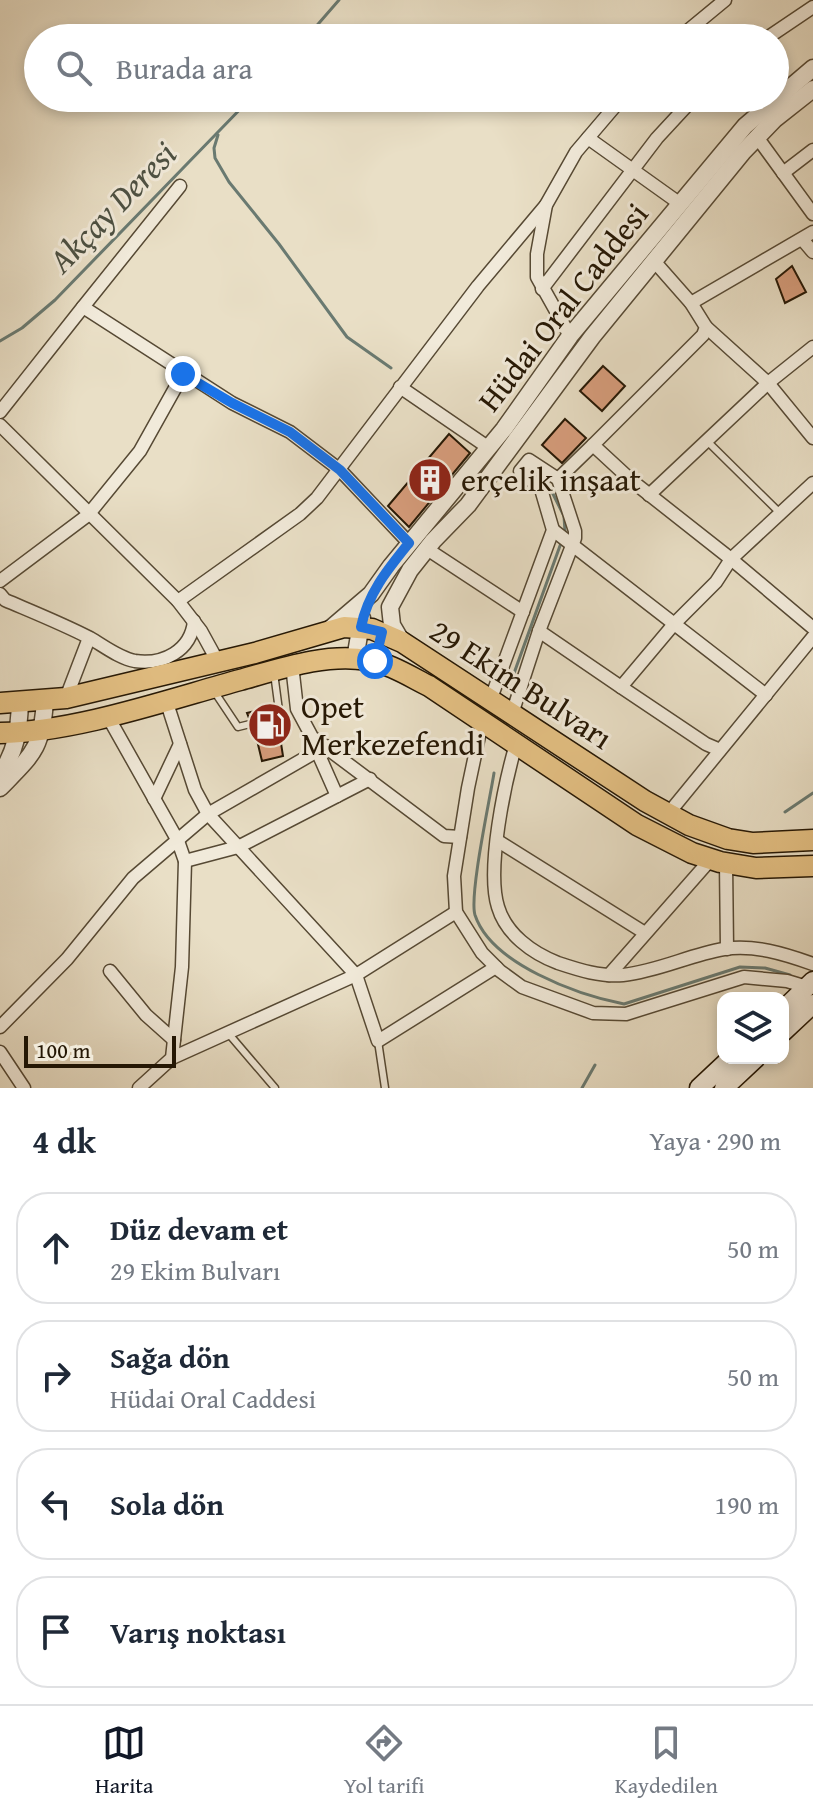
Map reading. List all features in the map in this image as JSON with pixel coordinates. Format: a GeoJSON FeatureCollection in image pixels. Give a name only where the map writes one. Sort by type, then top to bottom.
{"type":"FeatureCollection","features":[{"type":"Feature","properties":{"kind":"main road","name":"29 Ekim Bulvarı"},"geometry":{"type":"LineString","coordinates":[[10,703],[66,698],[218,662],[325,632],[361,627],[382,632],[402,642],[490,701],[689,825],[728,839],[775,844],[813,840]]}},
{"type":"Feature","properties":{"kind":"main road","name":"29 Ekim Bulvarı"},"geometry":{"type":"LineString","coordinates":[[365,660],[429,686],[637,825],[692,853],[756,868],[813,866]]}},
{"type":"Feature","properties":{"kind":"main road"},"geometry":{"type":"LineString","coordinates":[[9,732],[43,730],[283,668],[365,660]]}},
{"type":"Feature","properties":{"kind":"main road"},"geometry":{"type":"LineString","coordinates":[[789,1006],[812,991]]}},
{"type":"Feature","properties":{"kind":"main road"},"geometry":{"type":"LineString","coordinates":[[789,1024],[812,991]]}},
{"type":"Feature","properties":{"kind":"main road"},"geometry":{"type":"LineString","coordinates":[[699,1088],[725,1064]]}},
{"type":"Feature","properties":{"kind":"main road"},"geometry":{"type":"LineString","coordinates":[[724,1088],[750,1064]]}},
{"type":"Feature","properties":{"kind":"street"},"geometry":{"type":"LineString","coordinates":[[696,24],[725,0]]}},
{"type":"Feature","properties":{"kind":"street"},"geometry":{"type":"LineString","coordinates":[[788,24],[813,7]]}},
{"type":"Feature","properties":{"kind":"street","name":"Hüdai Oral Caddesi"},"geometry":{"type":"LineString","coordinates":[[789,88],[813,68]]}},
{"type":"Feature","properties":{"kind":"street","name":"Hüdai Oral Caddesi"},"geometry":{"type":"LineString","coordinates":[[789,108],[813,89]]}},
{"type":"Feature","properties":{"kind":"street"},"geometry":{"type":"LineString","coordinates":[[178,601],[300,514],[317,498],[478,286],[546,205],[576,152],[610,112]]}},
{"type":"Feature","properties":{"kind":"street"},"geometry":{"type":"LineString","coordinates":[[542,289],[632,169],[682,112]]}},
{"type":"Feature","properties":{"kind":"street","name":"Hüdai Oral Caddesi"},"geometry":{"type":"LineString","coordinates":[[371,594],[409,543],[489,448],[570,336],[679,203],[745,126],[761,112]]}},
{"type":"Feature","properties":{"kind":"street","name":"Hüdai Oral Caddesi"},"geometry":{"type":"LineString","coordinates":[[365,660],[382,632],[392,603],[427,549],[468,505],[564,373],[654,261],[757,137],[784,112]]}},
{"type":"Feature","properties":{"kind":"street"},"geometry":{"type":"LineString","coordinates":[[757,137],[813,214]]}},
{"type":"Feature","properties":{"kind":"street"},"geometry":{"type":"LineString","coordinates":[[588,138],[679,203]]}},
{"type":"Feature","properties":{"kind":"street"},"geometry":{"type":"LineString","coordinates":[[783,173],[813,150]]}},
{"type":"Feature","properties":{"kind":"street"},"geometry":{"type":"LineString","coordinates":[[0,412],[180,186]]}},
{"type":"Feature","properties":{"kind":"street"},"geometry":{"type":"LineString","coordinates":[[546,205],[537,254],[537,277],[570,336]]}},
{"type":"Feature","properties":{"kind":"street"},"geometry":{"type":"LineString","coordinates":[[691,303],[807,236],[813,252]]}},
{"type":"Feature","properties":{"kind":"street"},"geometry":{"type":"LineString","coordinates":[[654,261],[691,303],[706,327],[768,383],[813,438]]}},
{"type":"Feature","properties":{"kind":"street"},"geometry":{"type":"LineString","coordinates":[[83,307],[183,374],[290,432],[340,470],[409,543]]}},
{"type":"Feature","properties":{"kind":"street"},"geometry":{"type":"LineString","coordinates":[[558,479],[703,335],[706,327]]}},
{"type":"Feature","properties":{"kind":"street"},"geometry":{"type":"LineString","coordinates":[[649,495],[768,383],[813,347]]}},
{"type":"Feature","properties":{"kind":"street"},"geometry":{"type":"LineString","coordinates":[[0,581],[88,515],[140,451],[183,374]]}},
{"type":"Feature","properties":{"kind":"street"},"geometry":{"type":"LineString","coordinates":[[400,387],[489,448]]}},
{"type":"Feature","properties":{"kind":"street"},"geometry":{"type":"LineString","coordinates":[[0,425],[178,601],[194,621],[218,662]]}},
{"type":"Feature","properties":{"kind":"street"},"geometry":{"type":"LineString","coordinates":[[593,445],[649,495],[813,628]]}},
{"type":"Feature","properties":{"kind":"street"},"geometry":{"type":"LineString","coordinates":[[512,714],[539,631],[571,543],[575,531],[558,479],[529,460],[520,471],[541,489],[555,531],[571,543],[674,624],[766,695]]}},
{"type":"Feature","properties":{"kind":"street"},"geometry":{"type":"LineString","coordinates":[[621,687],[674,624],[716,582],[731,559],[813,483]]}},
{"type":"Feature","properties":{"kind":"street"},"geometry":{"type":"LineString","coordinates":[[490,701],[555,531]]}},
{"type":"Feature","properties":{"kind":"street"},"geometry":{"type":"LineString","coordinates":[[427,549],[523,612]]}},
{"type":"Feature","properties":{"kind":"street"},"geometry":{"type":"LineString","coordinates":[[0,594],[5,600],[89,638],[126,659],[138,661],[170,658],[189,642],[194,621]]}},
{"type":"Feature","properties":{"kind":"street"},"geometry":{"type":"LineString","coordinates":[[365,660],[361,627],[371,594]]}},
{"type":"Feature","properties":{"kind":"street"},"geometry":{"type":"LineString","coordinates":[[325,632],[371,594]]}},
{"type":"Feature","properties":{"kind":"street"},"geometry":{"type":"LineString","coordinates":[[392,603],[392,625],[402,642]]}},
{"type":"Feature","properties":{"kind":"street"},"geometry":{"type":"LineString","coordinates":[[539,631],[706,744],[720,750]]}},
{"type":"Feature","properties":{"kind":"street"},"geometry":{"type":"LineString","coordinates":[[668,814],[813,637]]}},
{"type":"Feature","properties":{"kind":"street"},"geometry":{"type":"LineString","coordinates":[[66,698],[89,638]]}},
{"type":"Feature","properties":{"kind":"street"},"geometry":{"type":"LineString","coordinates":[[283,668],[297,709],[320,749],[337,796]]}},
{"type":"Feature","properties":{"kind":"street"},"geometry":{"type":"LineString","coordinates":[[33,755],[43,730],[45,700]]}},
{"type":"Feature","properties":{"kind":"street"},"geometry":{"type":"LineString","coordinates":[[166,700],[195,790],[208,814],[356,975],[378,1041],[496,967]]}},
{"type":"Feature","properties":{"kind":"street"},"geometry":{"type":"LineString","coordinates":[[0,775],[13,755],[9,732],[10,703]]}},
{"type":"Feature","properties":{"kind":"street"},"geometry":{"type":"LineString","coordinates":[[107,715],[178,841],[185,861],[182,967],[172,1058]]}},
{"type":"Feature","properties":{"kind":"street"},"geometry":{"type":"LineString","coordinates":[[0,788],[33,755],[81,721]]}},
{"type":"Feature","properties":{"kind":"street"},"geometry":{"type":"LineString","coordinates":[[482,722],[454,876],[456,912],[482,953],[496,967],[522,987],[593,1013],[626,1014],[744,977],[787,981],[812,991]]}},
{"type":"Feature","properties":{"kind":"street"},"geometry":{"type":"LineString","coordinates":[[154,799],[180,744]]}},
{"type":"Feature","properties":{"kind":"street"},"geometry":{"type":"LineString","coordinates":[[516,744],[507,777],[495,890],[498,908],[509,929],[523,944],[543,957],[577,969],[609,975],[649,971],[727,949],[764,951],[813,964]]}},
{"type":"Feature","properties":{"kind":"street"},"geometry":{"type":"LineString","coordinates":[[320,749],[370,779],[444,836],[460,837]]}},
{"type":"Feature","properties":{"kind":"street"},"geometry":{"type":"LineString","coordinates":[[0,1027],[67,959],[133,878],[208,814],[320,749]]}},
{"type":"Feature","properties":{"kind":"street"},"geometry":{"type":"LineString","coordinates":[[185,861],[238,847],[370,779]]}},
{"type":"Feature","properties":{"kind":"street"},"geometry":{"type":"LineString","coordinates":[[498,841],[645,933]]}},
{"type":"Feature","properties":{"kind":"street"},"geometry":{"type":"LineString","coordinates":[[609,975],[645,933],[718,861]]}},
{"type":"Feature","properties":{"kind":"street"},"geometry":{"type":"LineString","coordinates":[[718,861],[727,949]]}},
{"type":"Feature","properties":{"kind":"street"},"geometry":{"type":"LineString","coordinates":[[139,1088],[172,1058],[356,975],[456,912]]}},
{"type":"Feature","properties":{"kind":"street"},"geometry":{"type":"LineString","coordinates":[[110,971],[146,1015],[174,1040]]}},
{"type":"Feature","properties":{"kind":"street"},"geometry":{"type":"LineString","coordinates":[[0,1052],[24,1088]]}},
{"type":"Feature","properties":{"kind":"lane"},"geometry":{"type":"LineString","coordinates":[[707,441],[781,514]]}},
{"type":"Feature","properties":{"kind":"lane"},"geometry":{"type":"LineString","coordinates":[[277,718],[280,718],[283,668]]}},
{"type":"Feature","properties":{"kind":"lane"},"geometry":{"type":"LineString","coordinates":[[212,688],[238,727],[250,724]]}},
{"type":"Feature","properties":{"kind":"lane"},"geometry":{"type":"LineString","coordinates":[[228,1033],[275,1088]]}},
{"type":"Feature","properties":{"kind":"lane"},"geometry":{"type":"LineString","coordinates":[[378,1041],[385,1088]]}},
{"type":"Feature","properties":{"kind":"building"},"geometry":{"type":"Polygon","coordinates":[[[792,266],[806,292],[785,303],[776,279],[792,266]]]}},
{"type":"Feature","properties":{"kind":"building"},"geometry":{"type":"Polygon","coordinates":[[[603,366],[625,386],[602,411],[580,391],[603,366]]]}},
{"type":"Feature","properties":{"kind":"building"},"geometry":{"type":"Polygon","coordinates":[[[565,419],[586,438],[562,463],[542,445],[565,419]]]}},
{"type":"Feature","properties":{"kind":"building","name":"erçelik inşaat"},"geometry":{"type":"Polygon","coordinates":[[[449,434],[470,453],[409,527],[388,506],[449,434]]]}},
{"type":"Feature","properties":{"kind":"building"},"geometry":{"type":"Polygon","coordinates":[[[272,707],[271,719],[278,724],[283,756],[262,761],[256,736],[253,737],[251,730],[256,722],[247,713],[272,707]]]}},
{"type":"Feature","properties":{"kind":"waterway","name":"Akçay Deresi"},"geometry":{"type":"LineString","coordinates":[[318,24],[339,0]]}},
{"type":"Feature","properties":{"kind":"waterway","name":"Akçay Deresi"},"geometry":{"type":"LineString","coordinates":[[0,341],[22,328],[55,300],[237,112]]}},
{"type":"Feature","properties":{"kind":"waterway"},"geometry":{"type":"LineString","coordinates":[[218,135],[215,158],[229,182],[347,337],[391,368]]}},
{"type":"Feature","properties":{"kind":"waterway"},"geometry":{"type":"LineString","coordinates":[[548,484],[564,516],[565,532]]}},
{"type":"Feature","properties":{"kind":"waterway"},"geometry":{"type":"LineString","coordinates":[[508,690],[561,543]]}},
{"type":"Feature","properties":{"kind":"waterway"},"geometry":{"type":"LineString","coordinates":[[494,773],[477,868],[475,915],[484,933],[517,962],[561,985],[624,1004],[740,967],[765,968],[790,975]]}},
{"type":"Feature","properties":{"kind":"waterway"},"geometry":{"type":"LineString","coordinates":[[785,812],[813,793]]}},
{"type":"Feature","properties":{"kind":"waterway"},"geometry":{"type":"LineString","coordinates":[[582,1088],[595,1065]]}},
{"type":"Feature","properties":{"kind":"place","name":"erçelik inşaat"},"geometry":{"type":"Point","coordinates":[430,480]}},
{"type":"Feature","properties":{"kind":"place","name":"Opet Merkezefendi"},"geometry":{"type":"Point","coordinates":[270,725]}},
{"type":"Feature","properties":{"kind":"route"},"geometry":{"type":"LineString","coordinates":[[183,374],[290,432],[340,470],[409,543],[371,594],[364,610],[361,627],[382,632],[375,661]]}}]}
